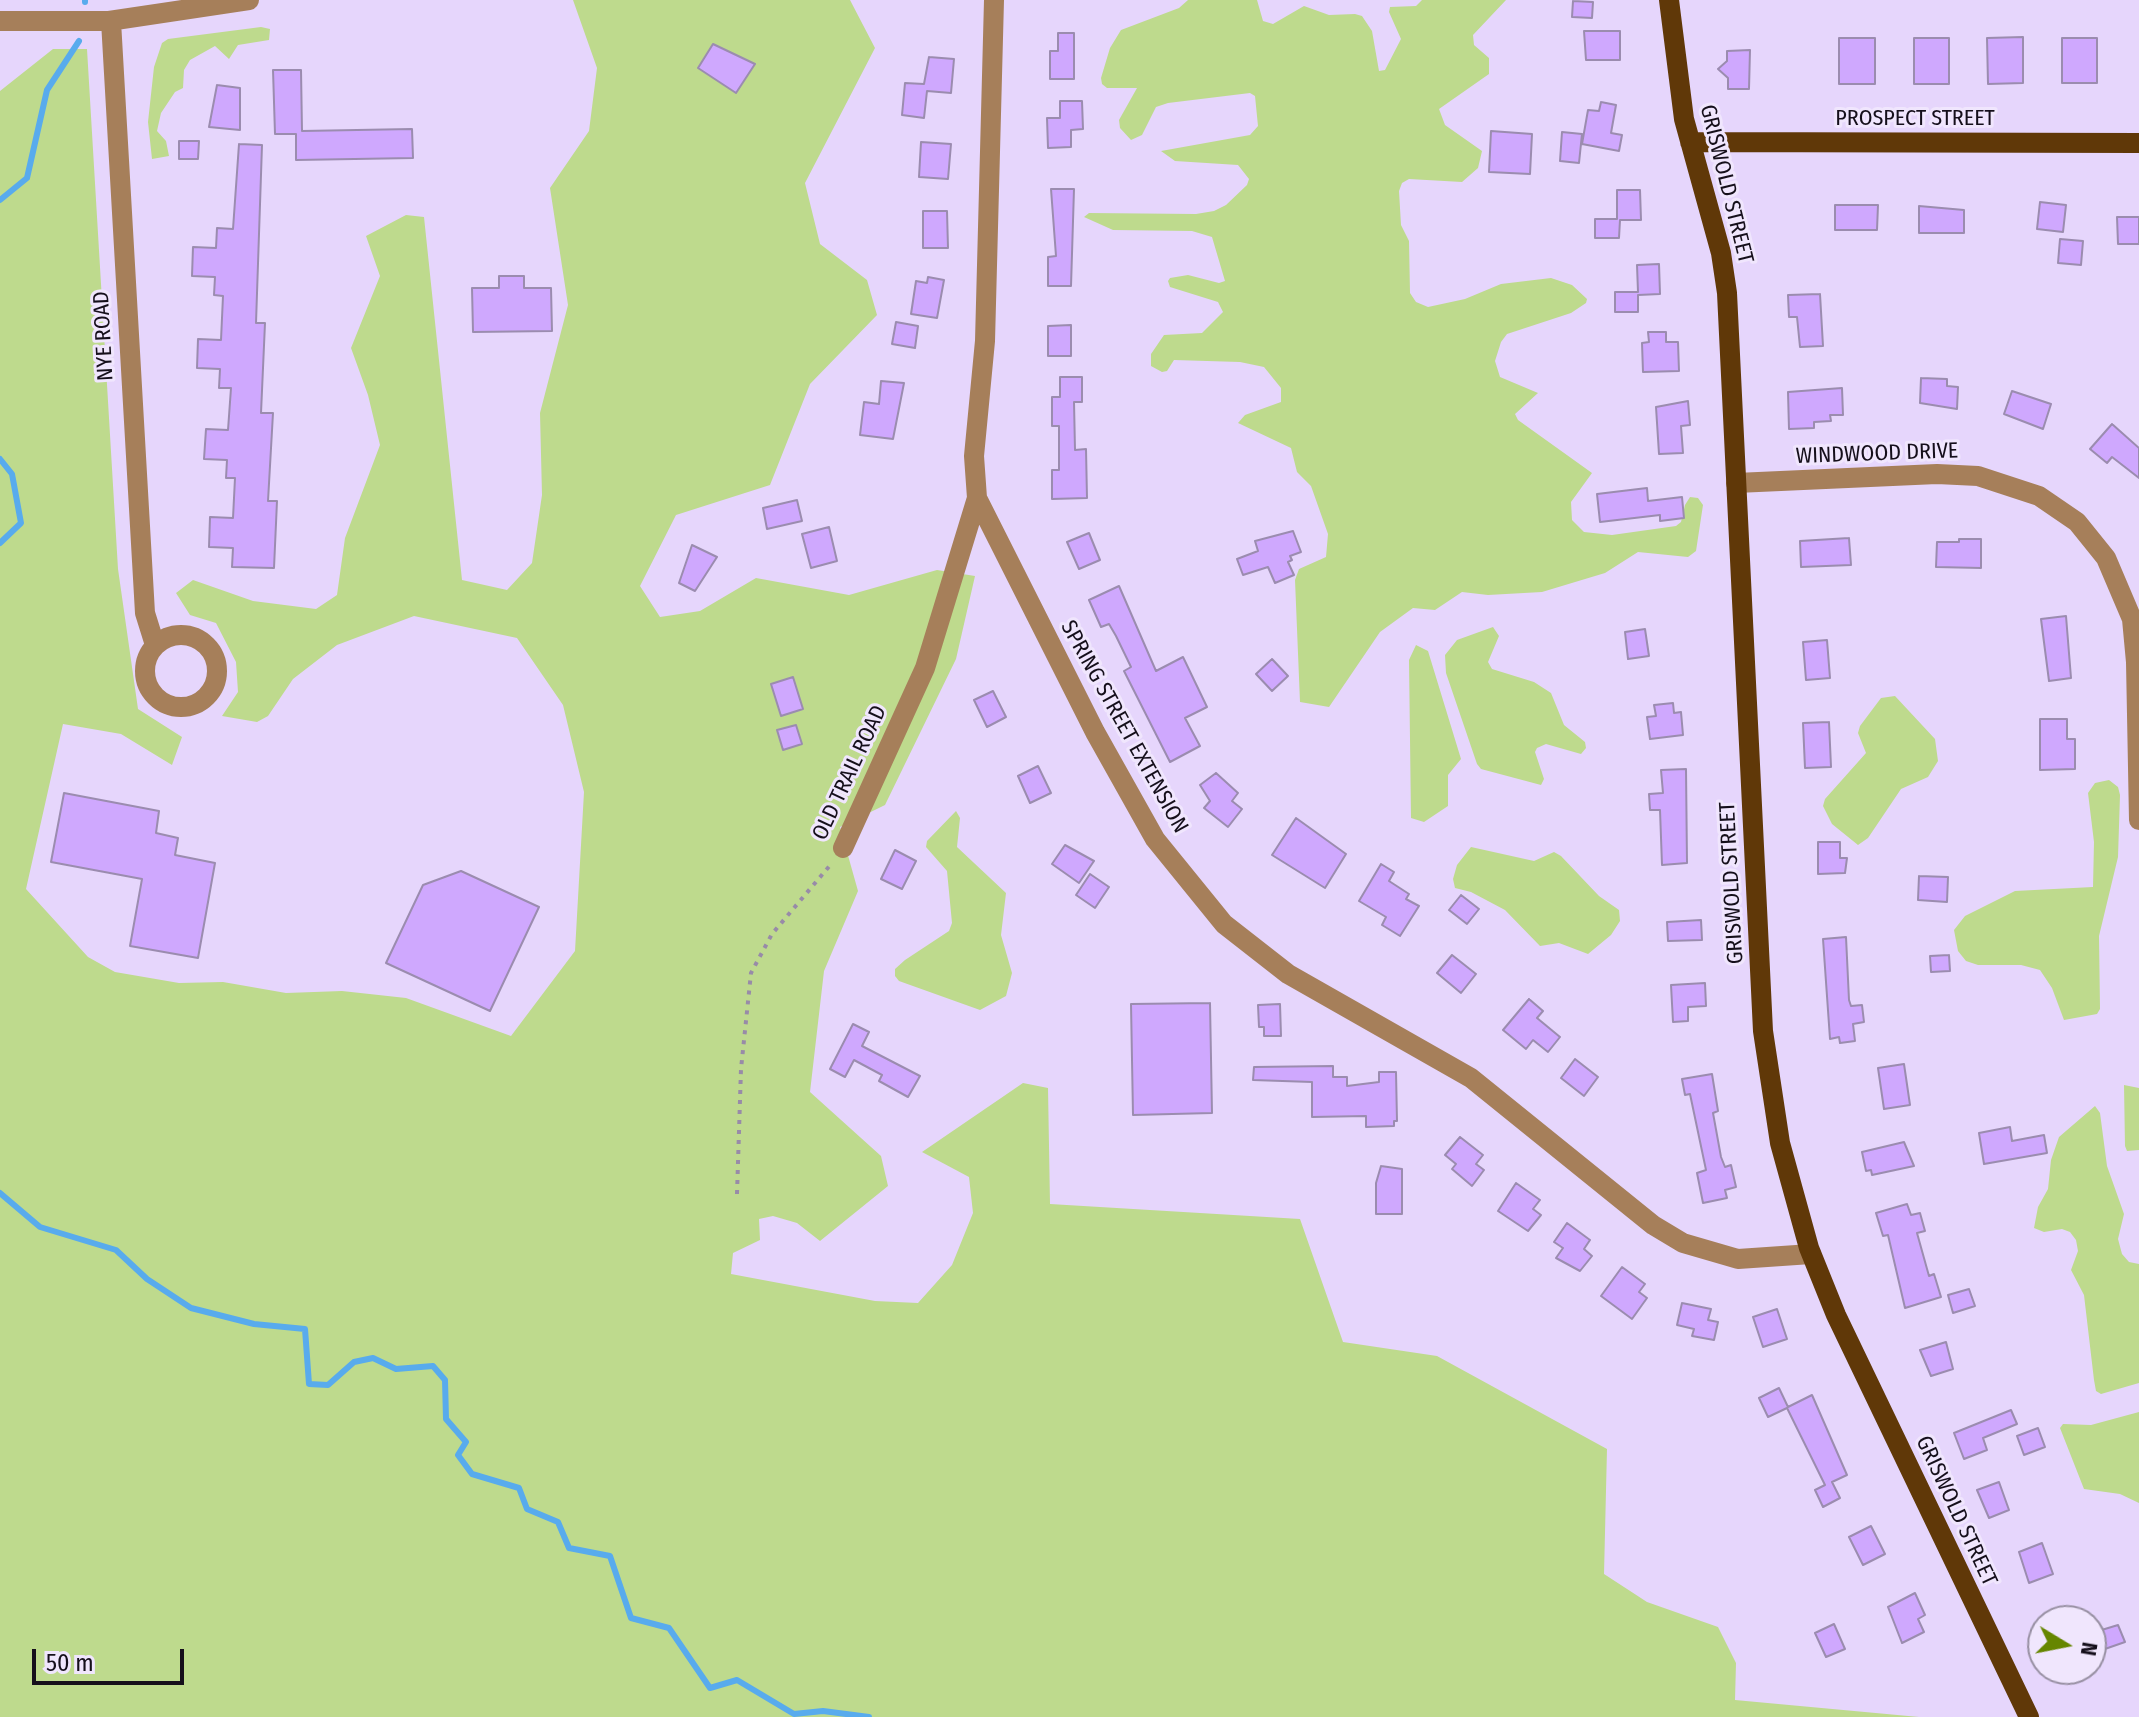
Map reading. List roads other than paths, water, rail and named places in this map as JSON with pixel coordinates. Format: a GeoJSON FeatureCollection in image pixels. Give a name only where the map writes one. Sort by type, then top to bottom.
{"type":"FeatureCollection","features":[{"type":"Feature","properties":{"kind":"main road","name":"GRISWOLD STREET"},"geometry":{"type":"LineString","coordinates":[[1669,0],[1676,75],[1690,142],[1725,273],[1763,1031],[1780,1143],[1811,1254],[1843,1329],[2029,1717]]}},
{"type":"Feature","properties":{"kind":"main road","name":"PROSPECT STREET"},"geometry":{"type":"LineString","coordinates":[[1690,142],[2139,143]]}},
{"type":"Feature","properties":{"kind":"street"},"geometry":{"type":"LineString","coordinates":[[0,21],[111,21],[249,0]]}},
{"type":"Feature","properties":{"kind":"street","name":"SPRING STREET EXTENSION"},"geometry":{"type":"LineString","coordinates":[[994,0],[985,341],[974,456],[977,498],[1095,732],[1155,839],[1224,924],[1288,974],[1471,1078],[1653,1225],[1683,1243],[1738,1259],[1811,1254]]}},
{"type":"Feature","properties":{"kind":"street","name":"NYE ROAD"},"geometry":{"type":"LineString","coordinates":[[111,21],[145,613],[155,645]]}},
{"type":"Feature","properties":{"kind":"street","name":"WINDWOOD DRIVE"},"geometry":{"type":"LineString","coordinates":[[1736,483],[1937,474],[1978,476],[2039,496],[2077,522],[2112,568],[2132,619],[2136,662],[2139,820]]}},
{"type":"Feature","properties":{"kind":"street","name":"OLD TRAIL ROAD"},"geometry":{"type":"LineString","coordinates":[[843,848],[925,668],[977,498]]}},
{"type":"Feature","properties":{"kind":"waterway"},"geometry":{"type":"LineString","coordinates":[[0,200],[27,178],[47,90],[79,41]]}},
{"type":"Feature","properties":{"kind":"waterway"},"geometry":{"type":"LineString","coordinates":[[0,459],[12,474],[21,523],[0,543]]}},
{"type":"Feature","properties":{"kind":"waterway"},"geometry":{"type":"LineString","coordinates":[[0,1193],[40,1227],[116,1250],[147,1279],[191,1308],[254,1324],[305,1329],[309,1384],[328,1385],[354,1362],[373,1358],[396,1369],[433,1366],[445,1380],[446,1419],[466,1442],[458,1455],[472,1474],[519,1488],[527,1509],[558,1522],[569,1548],[610,1556],[631,1618],[669,1628],[710,1688],[737,1680],[794,1714],[823,1711],[869,1717]]}}]}
